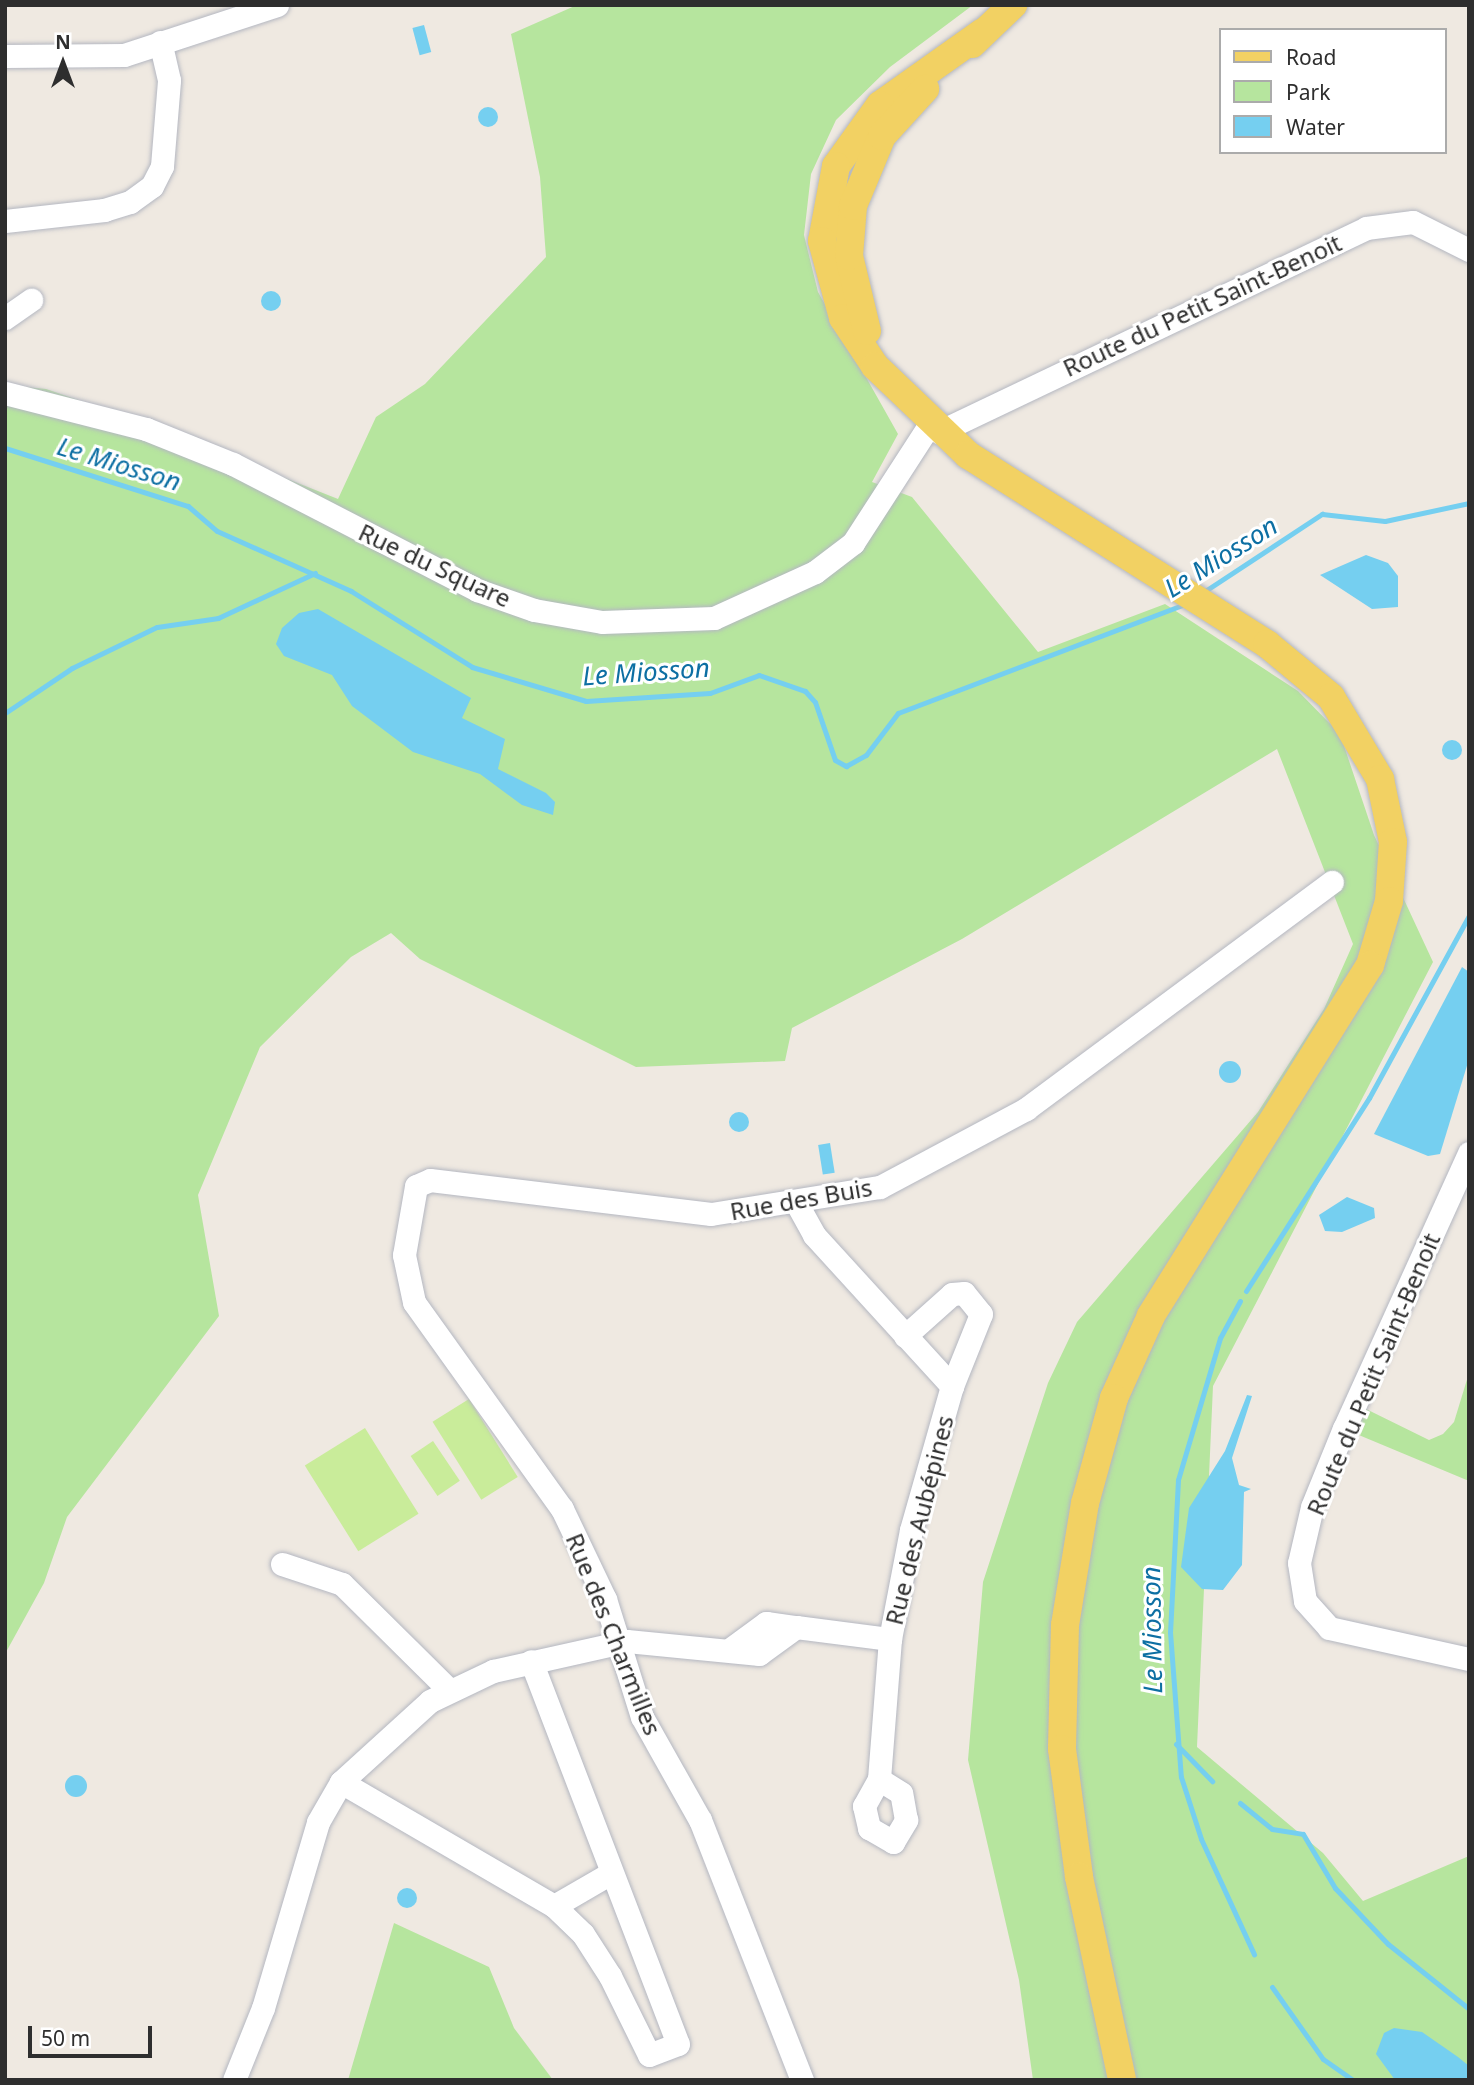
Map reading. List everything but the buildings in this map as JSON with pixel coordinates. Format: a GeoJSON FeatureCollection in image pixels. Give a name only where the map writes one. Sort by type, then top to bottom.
{"type":"FeatureCollection","features":[{"type":"Feature","properties":{"kind":"main road"},"geometry":{"type":"LineString","coordinates":[[1013,5],[983,32],[880,105],[848,142],[828,190],[822,241],[832,291],[858,343],[900,393],[935,428],[1291,662],[1348,718],[1380,779],[1393,869],[1381,935],[1352,1001],[1130,1355],[1085,1503],[1065,1625],[1062,1749],[1079,1877],[1122,2080]]}},
{"type":"Feature","properties":{"kind":"street"},"geometry":{"type":"LineString","coordinates":[[5,56],[92,60],[160,42],[277,5]]}},
{"type":"Feature","properties":{"kind":"street"},"geometry":{"type":"LineString","coordinates":[[5,221],[104,210],[131,202],[152,186],[162,166],[169,80],[160,42]]}},
{"type":"Feature","properties":{"kind":"street","name":"Route du Petit Saint-Benoit"},"geometry":{"type":"LineString","coordinates":[[935,428],[1366,228],[1413,222],[1469,250]]}},
{"type":"Feature","properties":{"kind":"street"},"geometry":{"type":"LineString","coordinates":[[5,318],[31,300]]}},
{"type":"Feature","properties":{"kind":"street","name":"Rue du Square"},"geometry":{"type":"LineString","coordinates":[[5,393],[146,429],[233,464],[477,590],[534,610],[602,622],[714,618],[815,572],[853,544],[935,428]]}},
{"type":"Feature","properties":{"kind":"street","name":"Rue des Buis"},"geometry":{"type":"LineString","coordinates":[[455,1364],[405,1279],[416,1186],[423,1183],[710,1214],[797,1203],[880,1187],[1026,1109],[1332,883]]}},
{"type":"Feature","properties":{"kind":"street","name":"Route du Petit Saint-Benoit"},"geometry":{"type":"LineString","coordinates":[[1469,1153],[1312,1507],[1299,1563],[1305,1601],[1329,1628],[1469,1659]]}},
{"type":"Feature","properties":{"kind":"street","name":"Rue des Aubépines"},"geometry":{"type":"LineString","coordinates":[[797,1203],[814,1235],[952,1386]]}},
{"type":"Feature","properties":{"kind":"street","name":"Rue des Aubépines"},"geometry":{"type":"LineString","coordinates":[[879,1779],[890,1639],[911,1530],[952,1386],[979,1320],[971,1301],[960,1291],[952,1294],[905,1336]]}},
{"type":"Feature","properties":{"kind":"street","name":"Rue des Charmilles"},"geometry":{"type":"LineString","coordinates":[[455,1364],[562,1509],[620,1643],[642,1717],[699,1820],[802,2080]]}},
{"type":"Feature","properties":{"kind":"street"},"geometry":{"type":"LineString","coordinates":[[282,1564],[342,1584],[449,1690]]}},
{"type":"Feature","properties":{"kind":"street"},"geometry":{"type":"LineString","coordinates":[[234,2080],[263,2008],[310,1841],[341,1782],[395,1727],[449,1690],[531,1661],[620,1643],[759,1654],[796,1627],[890,1639]]}},
{"type":"Feature","properties":{"kind":"street"},"geometry":{"type":"LineString","coordinates":[[341,1782],[554,1906],[603,1966],[649,2054],[678,2044],[531,1661]]}},
{"type":"Feature","properties":{"kind":"street"},"geometry":{"type":"LineString","coordinates":[[554,1906],[611,1873]]}},
{"type":"Feature","properties":{"kind":"green space"},"geometry":{"type":"Polygon","coordinates":[[[577,5],[973,5],[890,67],[836,120],[811,174],[804,235],[818,292],[898,434],[872,482],[912,497],[1038,652],[1165,604],[1298,691],[1340,734],[1374,835],[1433,962],[1213,1386],[1197,1747],[1323,1853],[1363,1901],[1469,1856],[1469,2080],[1033,2080],[1019,1980],[968,1760],[983,1582],[1048,1383],[1077,1322],[1258,1112],[1324,1009],[1353,944],[1277,749],[962,939],[792,1028],[785,1061],[636,1067],[420,959],[391,933],[351,957],[260,1047],[198,1195],[219,1316],[67,1517],[44,1583],[5,1654],[5,385],[46,389],[146,423],[338,499],[376,417],[425,384],[546,257],[540,177],[511,34],[577,5]]]}},
{"type":"Feature","properties":{"kind":"green space"},"geometry":{"type":"Polygon","coordinates":[[[1469,1373],[1469,1481],[1354,1433],[1366,1409],[1429,1440],[1443,1434],[1454,1422],[1469,1373]]]}},
{"type":"Feature","properties":{"kind":"green space"},"geometry":{"type":"Polygon","coordinates":[[[469,1399],[518,1477],[481,1500],[433,1422],[469,1399]]]}},
{"type":"Feature","properties":{"kind":"green space"},"geometry":{"type":"Polygon","coordinates":[[[365,1428],[419,1514],[358,1551],[305,1466],[365,1428]]]}},
{"type":"Feature","properties":{"kind":"green space"},"geometry":{"type":"Polygon","coordinates":[[[433,1441],[460,1481],[437,1496],[411,1456],[433,1441]]]}},
{"type":"Feature","properties":{"kind":"green space"},"geometry":{"type":"Polygon","coordinates":[[[394,1923],[489,1967],[514,2028],[553,2080],[348,2080],[394,1923]]]}},
{"type":"Feature","properties":{"kind":"water"},"geometry":{"type":"Polygon","coordinates":[[[424,25],[431,52],[420,55],[412,28],[424,25]]]}},
{"type":"Feature","properties":{"kind":"water"},"geometry":{"type":"Polygon","coordinates":[[[484,107],[492,107],[498,117],[492,127],[484,127],[478,121],[478,113],[484,107]]]}},
{"type":"Feature","properties":{"kind":"water"},"geometry":{"type":"Polygon","coordinates":[[[267,291],[275,291],[281,301],[275,311],[267,311],[261,305],[261,297],[267,291]]]}},
{"type":"Feature","properties":{"kind":"water"},"geometry":{"type":"Polygon","coordinates":[[[1366,555],[1388,563],[1398,576],[1398,607],[1372,609],[1320,575],[1366,555]]]}},
{"type":"Feature","properties":{"kind":"water"},"geometry":{"type":"Polygon","coordinates":[[[318,609],[471,698],[462,718],[505,739],[498,769],[546,793],[555,802],[553,815],[522,805],[480,774],[413,752],[352,706],[332,675],[284,656],[276,644],[282,628],[299,613],[318,609]]]}},
{"type":"Feature","properties":{"kind":"water"},"geometry":{"type":"Polygon","coordinates":[[[1452,740],[1459,743],[1462,750],[1459,757],[1452,760],[1445,757],[1442,750],[1445,743],[1452,740]]]}},
{"type":"Feature","properties":{"kind":"water"},"geometry":{"type":"Polygon","coordinates":[[[1462,967],[1469,972],[1469,1059],[1440,1154],[1428,1156],[1374,1134],[1462,967]]]}},
{"type":"Feature","properties":{"kind":"water"},"geometry":{"type":"Polygon","coordinates":[[[1230,1061],[1240,1068],[1241,1072],[1234,1082],[1230,1083],[1220,1076],[1219,1072],[1226,1062],[1230,1061]]]}},
{"type":"Feature","properties":{"kind":"water"},"geometry":{"type":"Polygon","coordinates":[[[739,1112],[746,1115],[749,1122],[746,1129],[739,1132],[732,1129],[729,1122],[732,1115],[739,1112]]]}},
{"type":"Feature","properties":{"kind":"water"},"geometry":{"type":"Polygon","coordinates":[[[830,1143],[835,1173],[823,1175],[818,1145],[830,1143]]]}},
{"type":"Feature","properties":{"kind":"water"},"geometry":{"type":"Polygon","coordinates":[[[1347,1197],[1374,1208],[1375,1218],[1342,1232],[1325,1231],[1319,1215],[1347,1197]]]}},
{"type":"Feature","properties":{"kind":"water"},"geometry":{"type":"Polygon","coordinates":[[[1247,1395],[1252,1396],[1232,1458],[1239,1485],[1251,1489],[1244,1492],[1242,1565],[1223,1590],[1202,1589],[1181,1567],[1189,1508],[1225,1451],[1247,1395]]]}},
{"type":"Feature","properties":{"kind":"water"},"geometry":{"type":"Polygon","coordinates":[[[76,1775],[86,1782],[87,1786],[80,1796],[76,1797],[66,1790],[65,1786],[72,1776],[76,1775]]]}},
{"type":"Feature","properties":{"kind":"water"},"geometry":{"type":"Polygon","coordinates":[[[407,1888],[414,1891],[417,1898],[414,1905],[407,1908],[400,1905],[397,1898],[400,1891],[407,1888]]]}},
{"type":"Feature","properties":{"kind":"water"},"geometry":{"type":"Polygon","coordinates":[[[1394,2028],[1422,2032],[1469,2066],[1469,2080],[1395,2080],[1376,2054],[1384,2033],[1394,2028]]]}},
{"type":"Feature","properties":{"kind":"waterway","name":"Le Miosson"},"geometry":{"type":"LineString","coordinates":[[5,448],[188,506],[217,531],[351,591],[472,667],[586,701],[710,693],[759,675],[805,691],[815,702],[835,760],[846,766],[866,755],[898,713],[1185,604]]}},
{"type":"Feature","properties":{"kind":"waterway","name":"Le Miosson"},"geometry":{"type":"LineString","coordinates":[[1202,593],[1322,514],[1385,521],[1469,503]]}},
{"type":"Feature","properties":{"kind":"waterway"},"geometry":{"type":"LineString","coordinates":[[5,713],[72,668],[157,627],[218,618],[315,573]]}},
{"type":"Feature","properties":{"kind":"waterway","name":"Le Miosson"},"geometry":{"type":"LineString","coordinates":[[1246,1291],[1369,1098],[1469,915]]}},
{"type":"Feature","properties":{"kind":"waterway","name":"Le Miosson"},"geometry":{"type":"LineString","coordinates":[[1240,1301],[1220,1338],[1178,1480],[1170,1632],[1181,1777],[1201,1839],[1254,1954]]}},
{"type":"Feature","properties":{"kind":"waterway"},"geometry":{"type":"LineString","coordinates":[[1176,1744],[1212,1781]]}},
{"type":"Feature","properties":{"kind":"waterway"},"geometry":{"type":"LineString","coordinates":[[1240,1803],[1272,1829],[1303,1834],[1335,1888],[1388,1944],[1469,2009]]}},
{"type":"Feature","properties":{"kind":"waterway","name":"Le Miosson"},"geometry":{"type":"LineString","coordinates":[[1272,1987],[1323,2059],[1353,2080]]}}]}
